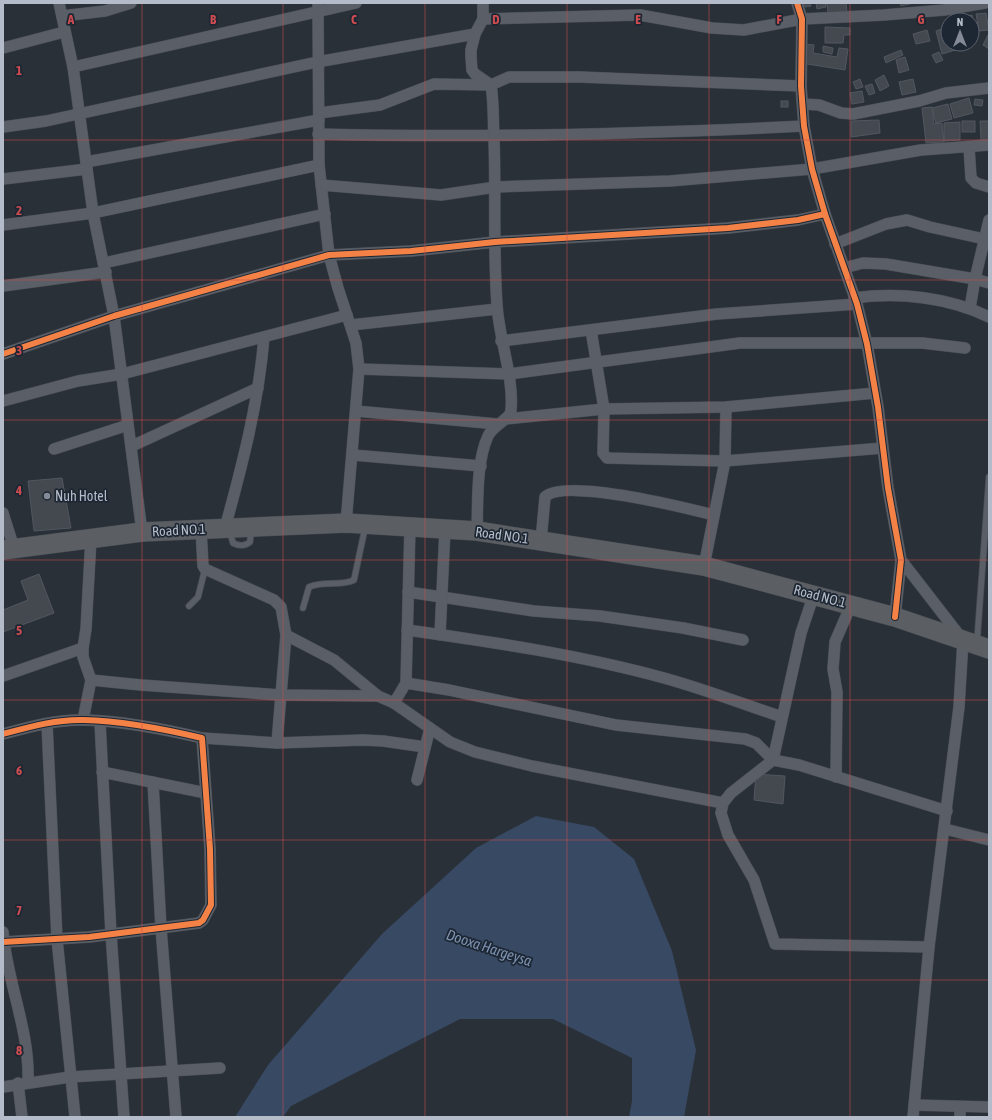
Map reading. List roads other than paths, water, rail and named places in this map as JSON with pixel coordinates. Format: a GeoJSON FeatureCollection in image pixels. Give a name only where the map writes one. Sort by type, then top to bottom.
{"type":"FeatureCollection","features":[{"type":"Feature","properties":{"kind":"highway","name":"Road NO.1"},"geometry":{"type":"LineString","coordinates":[[8,549],[142,532],[346,523],[477,531],[704,566],[814,594],[895,617],[976,644]]}},
{"type":"Feature","properties":{"kind":"street"},"geometry":{"type":"LineString","coordinates":[[59,3],[72,67],[93,213],[114,316],[142,532]]}},
{"type":"Feature","properties":{"kind":"street"},"geometry":{"type":"LineString","coordinates":[[62,16],[105,11],[131,3]]}},
{"type":"Feature","properties":{"kind":"street"},"geometry":{"type":"LineString","coordinates":[[72,67],[318,7],[356,3]]}},
{"type":"Feature","properties":{"kind":"street"},"geometry":{"type":"LineString","coordinates":[[477,531],[480,466],[488,435],[511,410],[509,374],[501,341],[497,309],[494,101],[491,85],[475,74],[472,70],[471,50],[475,34],[483,19],[483,3]]}},
{"type":"Feature","properties":{"kind":"street"},"geometry":{"type":"LineString","coordinates":[[798,3],[802,19],[801,86],[804,126],[812,169],[825,214],[856,301],[875,393],[901,560],[895,617]]}},
{"type":"Feature","properties":{"kind":"street"},"geometry":{"type":"LineString","coordinates":[[483,19],[640,15],[712,28],[744,30],[802,19],[884,16],[943,6],[985,3]]}},
{"type":"Feature","properties":{"kind":"street"},"geometry":{"type":"LineString","coordinates":[[318,7],[317,62],[319,165],[329,255],[356,343],[359,369],[353,455],[346,523]]}},
{"type":"Feature","properties":{"kind":"street"},"geometry":{"type":"LineString","coordinates":[[3,48],[64,32]]}},
{"type":"Feature","properties":{"kind":"street"},"geometry":{"type":"LineString","coordinates":[[3,127],[79,114],[317,62],[475,34]]}},
{"type":"Feature","properties":{"kind":"street"},"geometry":{"type":"LineString","coordinates":[[3,179],[86,166],[319,116],[380,105],[434,84],[491,85],[509,77],[580,77],[801,86]]}},
{"type":"Feature","properties":{"kind":"street"},"geometry":{"type":"LineString","coordinates":[[803,104],[819,105],[841,113],[853,114],[919,101],[946,93],[989,88]]}},
{"type":"Feature","properties":{"kind":"street"},"geometry":{"type":"LineString","coordinates":[[318,134],[430,137],[494,136],[674,132],[804,126]]}},
{"type":"Feature","properties":{"kind":"street"},"geometry":{"type":"LineString","coordinates":[[322,185],[372,188],[426,195],[457,193],[496,187],[670,181],[812,169],[921,150],[989,145]]}},
{"type":"Feature","properties":{"kind":"street"},"geometry":{"type":"LineString","coordinates":[[968,147],[973,181],[989,186]]}},
{"type":"Feature","properties":{"kind":"street"},"geometry":{"type":"LineString","coordinates":[[3,225],[93,213],[319,165]]}},
{"type":"Feature","properties":{"kind":"street"},"geometry":{"type":"LineString","coordinates":[[3,286],[105,268],[325,214]]}},
{"type":"Feature","properties":{"kind":"street"},"geometry":{"type":"LineString","coordinates":[[3,354],[114,316],[329,255],[411,251],[495,242],[728,228],[798,220],[825,214]]}},
{"type":"Feature","properties":{"kind":"street"},"geometry":{"type":"LineString","coordinates":[[835,244],[886,224],[907,220],[930,227],[987,240]]}},
{"type":"Feature","properties":{"kind":"street"},"geometry":{"type":"LineString","coordinates":[[970,308],[975,279],[987,240],[989,220]]}},
{"type":"Feature","properties":{"kind":"street"},"geometry":{"type":"LineString","coordinates":[[844,268],[863,263],[886,264],[975,279],[989,283]]}},
{"type":"Feature","properties":{"kind":"street"},"geometry":{"type":"LineString","coordinates":[[501,341],[717,314],[856,301],[878,294],[913,296],[970,308],[989,317]]}},
{"type":"Feature","properties":{"kind":"street"},"geometry":{"type":"LineString","coordinates":[[3,401],[78,381],[122,374],[264,337],[349,320],[497,309]]}},
{"type":"Feature","properties":{"kind":"street"},"geometry":{"type":"LineString","coordinates":[[591,330],[604,409],[603,453],[607,458],[725,461],[883,448]]}},
{"type":"Feature","properties":{"kind":"street"},"geometry":{"type":"LineString","coordinates":[[227,528],[258,388],[264,337]]}},
{"type":"Feature","properties":{"kind":"street"},"geometry":{"type":"LineString","coordinates":[[359,369],[509,374],[740,343],[922,343],[965,348]]}},
{"type":"Feature","properties":{"kind":"street"},"geometry":{"type":"LineString","coordinates":[[132,446],[258,388]]}},
{"type":"Feature","properties":{"kind":"street"},"geometry":{"type":"LineString","coordinates":[[356,412],[501,422],[604,409],[726,407],[875,393]]}},
{"type":"Feature","properties":{"kind":"street"},"geometry":{"type":"LineString","coordinates":[[704,566],[725,461],[726,407]]}},
{"type":"Feature","properties":{"kind":"street"},"geometry":{"type":"LineString","coordinates":[[54,449],[128,425]]}},
{"type":"Feature","properties":{"kind":"street"},"geometry":{"type":"LineString","coordinates":[[353,455],[480,466]]}},
{"type":"Feature","properties":{"kind":"street"},"geometry":{"type":"LineString","coordinates":[[541,541],[545,497],[554,491],[591,491],[658,501],[714,515]]}},
{"type":"Feature","properties":{"kind":"street"},"geometry":{"type":"LineString","coordinates":[[3,513],[8,549]]}},
{"type":"Feature","properties":{"kind":"street"},"geometry":{"type":"LineString","coordinates":[[394,704],[406,683],[410,526]]}},
{"type":"Feature","properties":{"kind":"street"},"geometry":{"type":"LineString","coordinates":[[201,529],[203,566],[205,569],[274,600],[281,607],[286,635],[277,743]]}},
{"type":"Feature","properties":{"kind":"street"},"geometry":{"type":"LineString","coordinates":[[440,635],[445,529]]}},
{"type":"Feature","properties":{"kind":"street"},"geometry":{"type":"LineString","coordinates":[[84,720],[91,680],[83,658],[83,648],[86,629],[91,538]]}},
{"type":"Feature","properties":{"kind":"street"},"geometry":{"type":"LineString","coordinates":[[901,560],[976,644],[962,669],[945,829],[929,947],[913,1117]]}},
{"type":"Feature","properties":{"kind":"street"},"geometry":{"type":"LineString","coordinates":[[408,592],[534,611],[600,616],[683,628],[743,640]]}},
{"type":"Feature","properties":{"kind":"street"},"geometry":{"type":"LineString","coordinates":[[814,594],[801,633],[773,760],[730,794],[723,803],[721,813],[723,825],[754,880],[775,944],[929,947]]}},
{"type":"Feature","properties":{"kind":"street"},"geometry":{"type":"LineString","coordinates":[[836,777],[837,692],[833,669],[835,642],[851,605]]}},
{"type":"Feature","properties":{"kind":"street"},"geometry":{"type":"LineString","coordinates":[[407,630],[609,664],[665,678],[782,717]]}},
{"type":"Feature","properties":{"kind":"street"},"geometry":{"type":"LineString","coordinates":[[286,635],[334,660],[378,696],[394,704],[450,742],[475,752],[532,766],[723,803]]}},
{"type":"Feature","properties":{"kind":"street"},"geometry":{"type":"LineString","coordinates":[[3,676],[83,648]]}},
{"type":"Feature","properties":{"kind":"street"},"geometry":{"type":"LineString","coordinates":[[91,680],[280,695],[378,696]]}},
{"type":"Feature","properties":{"kind":"street"},"geometry":{"type":"LineString","coordinates":[[406,683],[449,690],[616,726],[745,739],[756,743],[773,760],[799,765],[947,811]]}},
{"type":"Feature","properties":{"kind":"street"},"geometry":{"type":"LineString","coordinates":[[3,734],[47,724],[84,720],[156,727],[202,738],[277,743],[363,740],[383,741],[425,747]]}},
{"type":"Feature","properties":{"kind":"street"},"geometry":{"type":"LineString","coordinates":[[100,722],[111,934],[124,1117]]}},
{"type":"Feature","properties":{"kind":"street"},"geometry":{"type":"LineString","coordinates":[[47,724],[57,939],[75,1117]]}},
{"type":"Feature","properties":{"kind":"street"},"geometry":{"type":"LineString","coordinates":[[417,780],[430,728]]}},
{"type":"Feature","properties":{"kind":"street"},"geometry":{"type":"LineString","coordinates":[[22,1117],[23,1082],[27,1041],[18,1009],[3,939],[57,939],[111,934],[198,923],[203,920],[211,905],[210,849],[202,738]]}},
{"type":"Feature","properties":{"kind":"street"},"geometry":{"type":"LineString","coordinates":[[102,772],[206,793]]}},
{"type":"Feature","properties":{"kind":"street"},"geometry":{"type":"LineString","coordinates":[[153,782],[176,1117]]}},
{"type":"Feature","properties":{"kind":"street"},"geometry":{"type":"LineString","coordinates":[[945,829],[989,840]]}},
{"type":"Feature","properties":{"kind":"street"},"geometry":{"type":"LineString","coordinates":[[3,1087],[23,1082],[70,1077],[220,1068]]}},
{"type":"Feature","properties":{"kind":"street"},"geometry":{"type":"LineString","coordinates":[[914,1105],[960,1112],[989,1107]]}},
{"type":"Feature","properties":{"kind":"lane"},"geometry":{"type":"LineString","coordinates":[[976,644],[989,477]]}},
{"type":"Feature","properties":{"kind":"lane"},"geometry":{"type":"LineString","coordinates":[[303,608],[309,587],[319,582],[347,583],[354,580],[366,524]]}},
{"type":"Feature","properties":{"kind":"lane"},"geometry":{"type":"LineString","coordinates":[[189,606],[198,597],[205,569]]}},
{"type":"Feature","properties":{"kind":"water","name":"Dooxa Hargeysa"},"geometry":{"type":"Polygon","coordinates":[[[536,816],[594,827],[634,859],[672,951],[696,1050],[684,1117],[629,1117],[632,1101],[632,1058],[553,1019],[460,1019],[291,1106],[283,1117],[235,1117],[268,1065],[382,934],[476,848],[536,816]]]}},
{"type":"Feature","properties":{"kind":"place","name":"Nuh Hotel"},"geometry":{"type":"Point","coordinates":[47,496]}}]}
